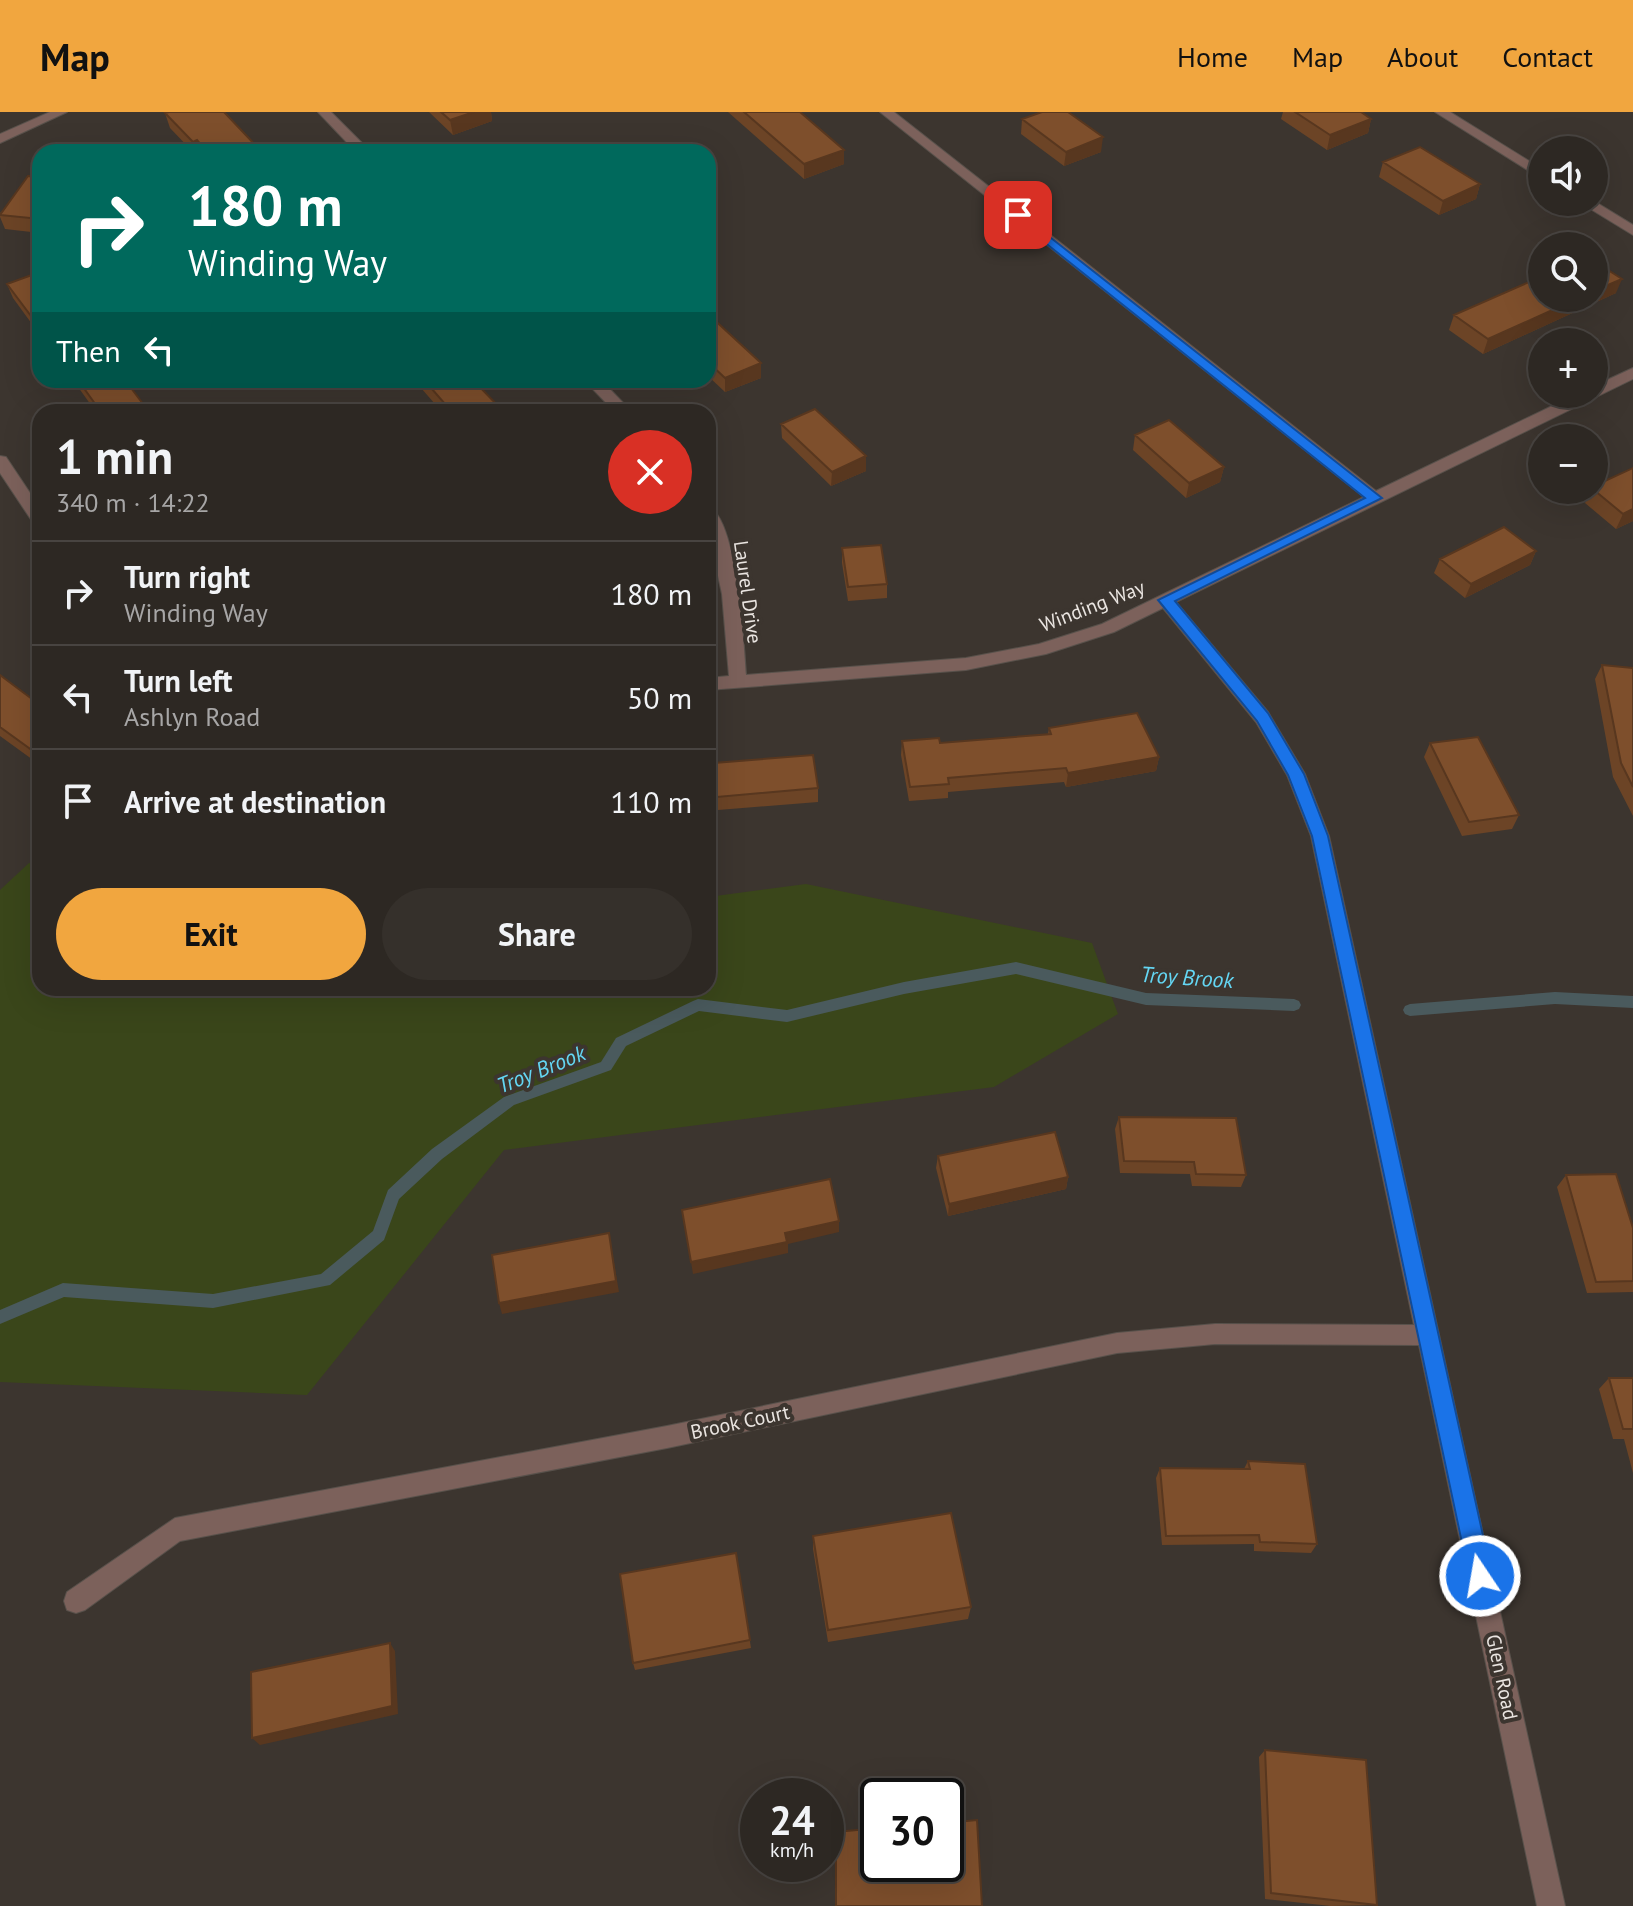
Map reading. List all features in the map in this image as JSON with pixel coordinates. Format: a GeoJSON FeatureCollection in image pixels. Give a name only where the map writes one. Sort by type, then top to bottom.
{"type":"FeatureCollection","features":[{"type":"Feature","properties":{"kind":"street"},"geometry":{"type":"LineString","coordinates":[[0,139],[61,112]]}},
{"type":"Feature","properties":{"kind":"street"},"geometry":{"type":"LineString","coordinates":[[324,112],[356,144]]}},
{"type":"Feature","properties":{"kind":"street"},"geometry":{"type":"LineString","coordinates":[[886,112],[1375,498]]}},
{"type":"Feature","properties":{"kind":"street"},"geometry":{"type":"LineString","coordinates":[[1441,112],[1528,166]]}},
{"type":"Feature","properties":{"kind":"street"},"geometry":{"type":"LineString","coordinates":[[1608,216],[1633,231]]}},
{"type":"Feature","properties":{"kind":"street","name":"Winding Way"},"geometry":{"type":"LineString","coordinates":[[1608,385],[1633,373]]}},
{"type":"Feature","properties":{"kind":"street"},"geometry":{"type":"LineString","coordinates":[[600,388],[616,404]]}},
{"type":"Feature","properties":{"kind":"street","name":"Winding Way"},"geometry":{"type":"LineString","coordinates":[[716,683],[966,664],[1040,650],[1108,628],[1561,408]]}},
{"type":"Feature","properties":{"kind":"street"},"geometry":{"type":"LineString","coordinates":[[0,461],[32,508]]}},
{"type":"Feature","properties":{"kind":"street","name":"Laurel Drive"},"geometry":{"type":"LineString","coordinates":[[716,525],[728,586],[738,681]]}},
{"type":"Feature","properties":{"kind":"street","name":"Glen Road"},"geometry":{"type":"LineString","coordinates":[[1165,600],[1262,717],[1296,774],[1320,836],[1551,1906]]}},
{"type":"Feature","properties":{"kind":"street","name":"Brook Court"},"geometry":{"type":"LineString","coordinates":[[76,1601],[175,1530],[667,1437],[1117,1343],[1215,1334],[1429,1335]]}},
{"type":"Feature","properties":{"kind":"green space"},"geometry":{"type":"Polygon","coordinates":[[[29,863],[32,864],[32,996],[716,996],[716,896],[806,884],[1092,943],[1118,1014],[994,1087],[504,1150],[307,1395],[0,1382],[0,890],[29,863]]]}},
{"type":"Feature","properties":{"kind":"building"},"geometry":{"type":"Polygon","coordinates":[[[224,112],[254,144],[193,142],[165,113],[224,112]]]}},
{"type":"Feature","properties":{"kind":"building"},"geometry":{"type":"Polygon","coordinates":[[[441,112],[474,112],[450,120],[441,112]]]}},
{"type":"Feature","properties":{"kind":"building"},"geometry":{"type":"Polygon","coordinates":[[[744,112],[800,112],[844,150],[804,164],[744,112]]]}},
{"type":"Feature","properties":{"kind":"building"},"geometry":{"type":"Polygon","coordinates":[[[1042,112],[1068,112],[1103,137],[1066,152],[1022,119],[1042,112]]]}},
{"type":"Feature","properties":{"kind":"building"},"geometry":{"type":"Polygon","coordinates":[[[1295,112],[1361,112],[1371,119],[1330,135],[1295,112]]]}},
{"type":"Feature","properties":{"kind":"building"},"geometry":{"type":"Polygon","coordinates":[[[1420,147],[1480,184],[1443,201],[1383,162],[1420,147]]]}},
{"type":"Feature","properties":{"kind":"building"},"geometry":{"type":"Polygon","coordinates":[[[28,176],[32,176],[32,218],[0,215],[28,176]]]}},
{"type":"Feature","properties":{"kind":"building"},"geometry":{"type":"Polygon","coordinates":[[[1608,270],[1622,279],[1608,285],[1608,270]]]}},
{"type":"Feature","properties":{"kind":"building"},"geometry":{"type":"Polygon","coordinates":[[[32,275],[32,317],[7,284],[32,275]]]}},
{"type":"Feature","properties":{"kind":"building"},"geometry":{"type":"Polygon","coordinates":[[[1528,283],[1528,312],[1548,312],[1488,339],[1454,315],[1528,283]]]}},
{"type":"Feature","properties":{"kind":"building"},"geometry":{"type":"Polygon","coordinates":[[[716,321],[761,363],[725,378],[716,370],[716,321]]]}},
{"type":"Feature","properties":{"kind":"building"},"geometry":{"type":"Polygon","coordinates":[[[84,388],[131,388],[143,404],[95,404],[84,388]]]}},
{"type":"Feature","properties":{"kind":"building"},"geometry":{"type":"Polygon","coordinates":[[[431,388],[481,388],[496,404],[445,404],[431,388]]]}},
{"type":"Feature","properties":{"kind":"building"},"geometry":{"type":"Polygon","coordinates":[[[815,409],[866,456],[832,472],[781,424],[815,409]]]}},
{"type":"Feature","properties":{"kind":"building"},"geometry":{"type":"Polygon","coordinates":[[[1169,420],[1224,467],[1189,483],[1135,435],[1169,420]]]}},
{"type":"Feature","properties":{"kind":"building"},"geometry":{"type":"Polygon","coordinates":[[[1633,468],[1633,509],[1623,514],[1608,502],[1608,480],[1633,468]]]}},
{"type":"Feature","properties":{"kind":"building"},"geometry":{"type":"Polygon","coordinates":[[[1504,527],[1536,551],[1471,584],[1440,559],[1504,527]]]}},
{"type":"Feature","properties":{"kind":"building"},"geometry":{"type":"Polygon","coordinates":[[[881,545],[887,584],[848,587],[842,548],[881,545]]]}},
{"type":"Feature","properties":{"kind":"building"},"geometry":{"type":"Polygon","coordinates":[[[1602,665],[1633,668],[1633,787],[1621,763],[1602,665]]]}},
{"type":"Feature","properties":{"kind":"building"},"geometry":{"type":"Polygon","coordinates":[[[0,675],[32,699],[32,750],[0,727],[0,675]]]}},
{"type":"Feature","properties":{"kind":"building"},"geometry":{"type":"Polygon","coordinates":[[[1137,713],[1159,757],[1068,773],[1066,768],[948,778],[949,784],[910,787],[902,741],[939,738],[940,743],[1051,734],[1049,728],[1137,713]]]}},
{"type":"Feature","properties":{"kind":"building"},"geometry":{"type":"Polygon","coordinates":[[[1478,737],[1519,815],[1469,822],[1430,743],[1478,737]]]}},
{"type":"Feature","properties":{"kind":"building"},"geometry":{"type":"Polygon","coordinates":[[[813,755],[818,788],[717,797],[716,763],[813,755]]]}},
{"type":"Feature","properties":{"kind":"building"},"geometry":{"type":"Polygon","coordinates":[[[1119,1117],[1236,1118],[1246,1175],[1196,1174],[1194,1162],[1124,1161],[1119,1117]]]}},
{"type":"Feature","properties":{"kind":"building"},"geometry":{"type":"Polygon","coordinates":[[[1055,1132],[1068,1177],[949,1204],[938,1156],[1055,1132]]]}},
{"type":"Feature","properties":{"kind":"building"},"geometry":{"type":"Polygon","coordinates":[[[1616,1174],[1633,1228],[1633,1281],[1596,1282],[1566,1175],[1616,1174]]]}},
{"type":"Feature","properties":{"kind":"building"},"geometry":{"type":"Polygon","coordinates":[[[830,1179],[839,1221],[785,1233],[787,1242],[691,1262],[682,1210],[830,1179]]]}},
{"type":"Feature","properties":{"kind":"building"},"geometry":{"type":"Polygon","coordinates":[[[609,1233],[616,1281],[499,1303],[492,1255],[609,1233]]]}},
{"type":"Feature","properties":{"kind":"building"},"geometry":{"type":"Polygon","coordinates":[[[1609,1378],[1633,1378],[1633,1429],[1623,1429],[1609,1378]]]}},
{"type":"Feature","properties":{"kind":"building"},"geometry":{"type":"Polygon","coordinates":[[[1248,1461],[1305,1464],[1317,1544],[1260,1542],[1259,1535],[1166,1536],[1160,1468],[1250,1469],[1248,1461]]]}},
{"type":"Feature","properties":{"kind":"building"},"geometry":{"type":"Polygon","coordinates":[[[951,1513],[971,1607],[828,1630],[813,1536],[951,1513]]]}},
{"type":"Feature","properties":{"kind":"building"},"geometry":{"type":"Polygon","coordinates":[[[736,1553],[750,1640],[633,1663],[620,1574],[736,1553]]]}},
{"type":"Feature","properties":{"kind":"building"},"geometry":{"type":"Polygon","coordinates":[[[390,1643],[392,1706],[252,1738],[251,1672],[390,1643]]]}},
{"type":"Feature","properties":{"kind":"building"},"geometry":{"type":"Polygon","coordinates":[[[1265,1750],[1366,1760],[1377,1905],[1271,1893],[1265,1750]]]}},
{"type":"Feature","properties":{"kind":"building"},"geometry":{"type":"Polygon","coordinates":[[[977,1820],[982,1906],[836,1906],[836,1882],[844,1882],[844,1831],[860,1830],[860,1882],[964,1882],[964,1821],[977,1820]]]}},
{"type":"Feature","properties":{"kind":"waterway","name":"Troy Brook"},"geometry":{"type":"LineString","coordinates":[[0,1317],[63,1290],[213,1301],[325,1280],[379,1235],[393,1195],[437,1154],[509,1101],[606,1066],[621,1042],[698,1005],[787,1016],[904,988],[1016,968],[1146,999],[1294,1005]]}},
{"type":"Feature","properties":{"kind":"waterway","name":"Troy Brook"},"geometry":{"type":"LineString","coordinates":[[1410,1010],[1555,998],[1633,1002]]}},
{"type":"Feature","properties":{"kind":"route"},"geometry":{"type":"LineString","coordinates":[[1018,215],[1375,498],[1165,600],[1208,648],[1262,717],[1296,774],[1320,836],[1480,1576]]}}]}
